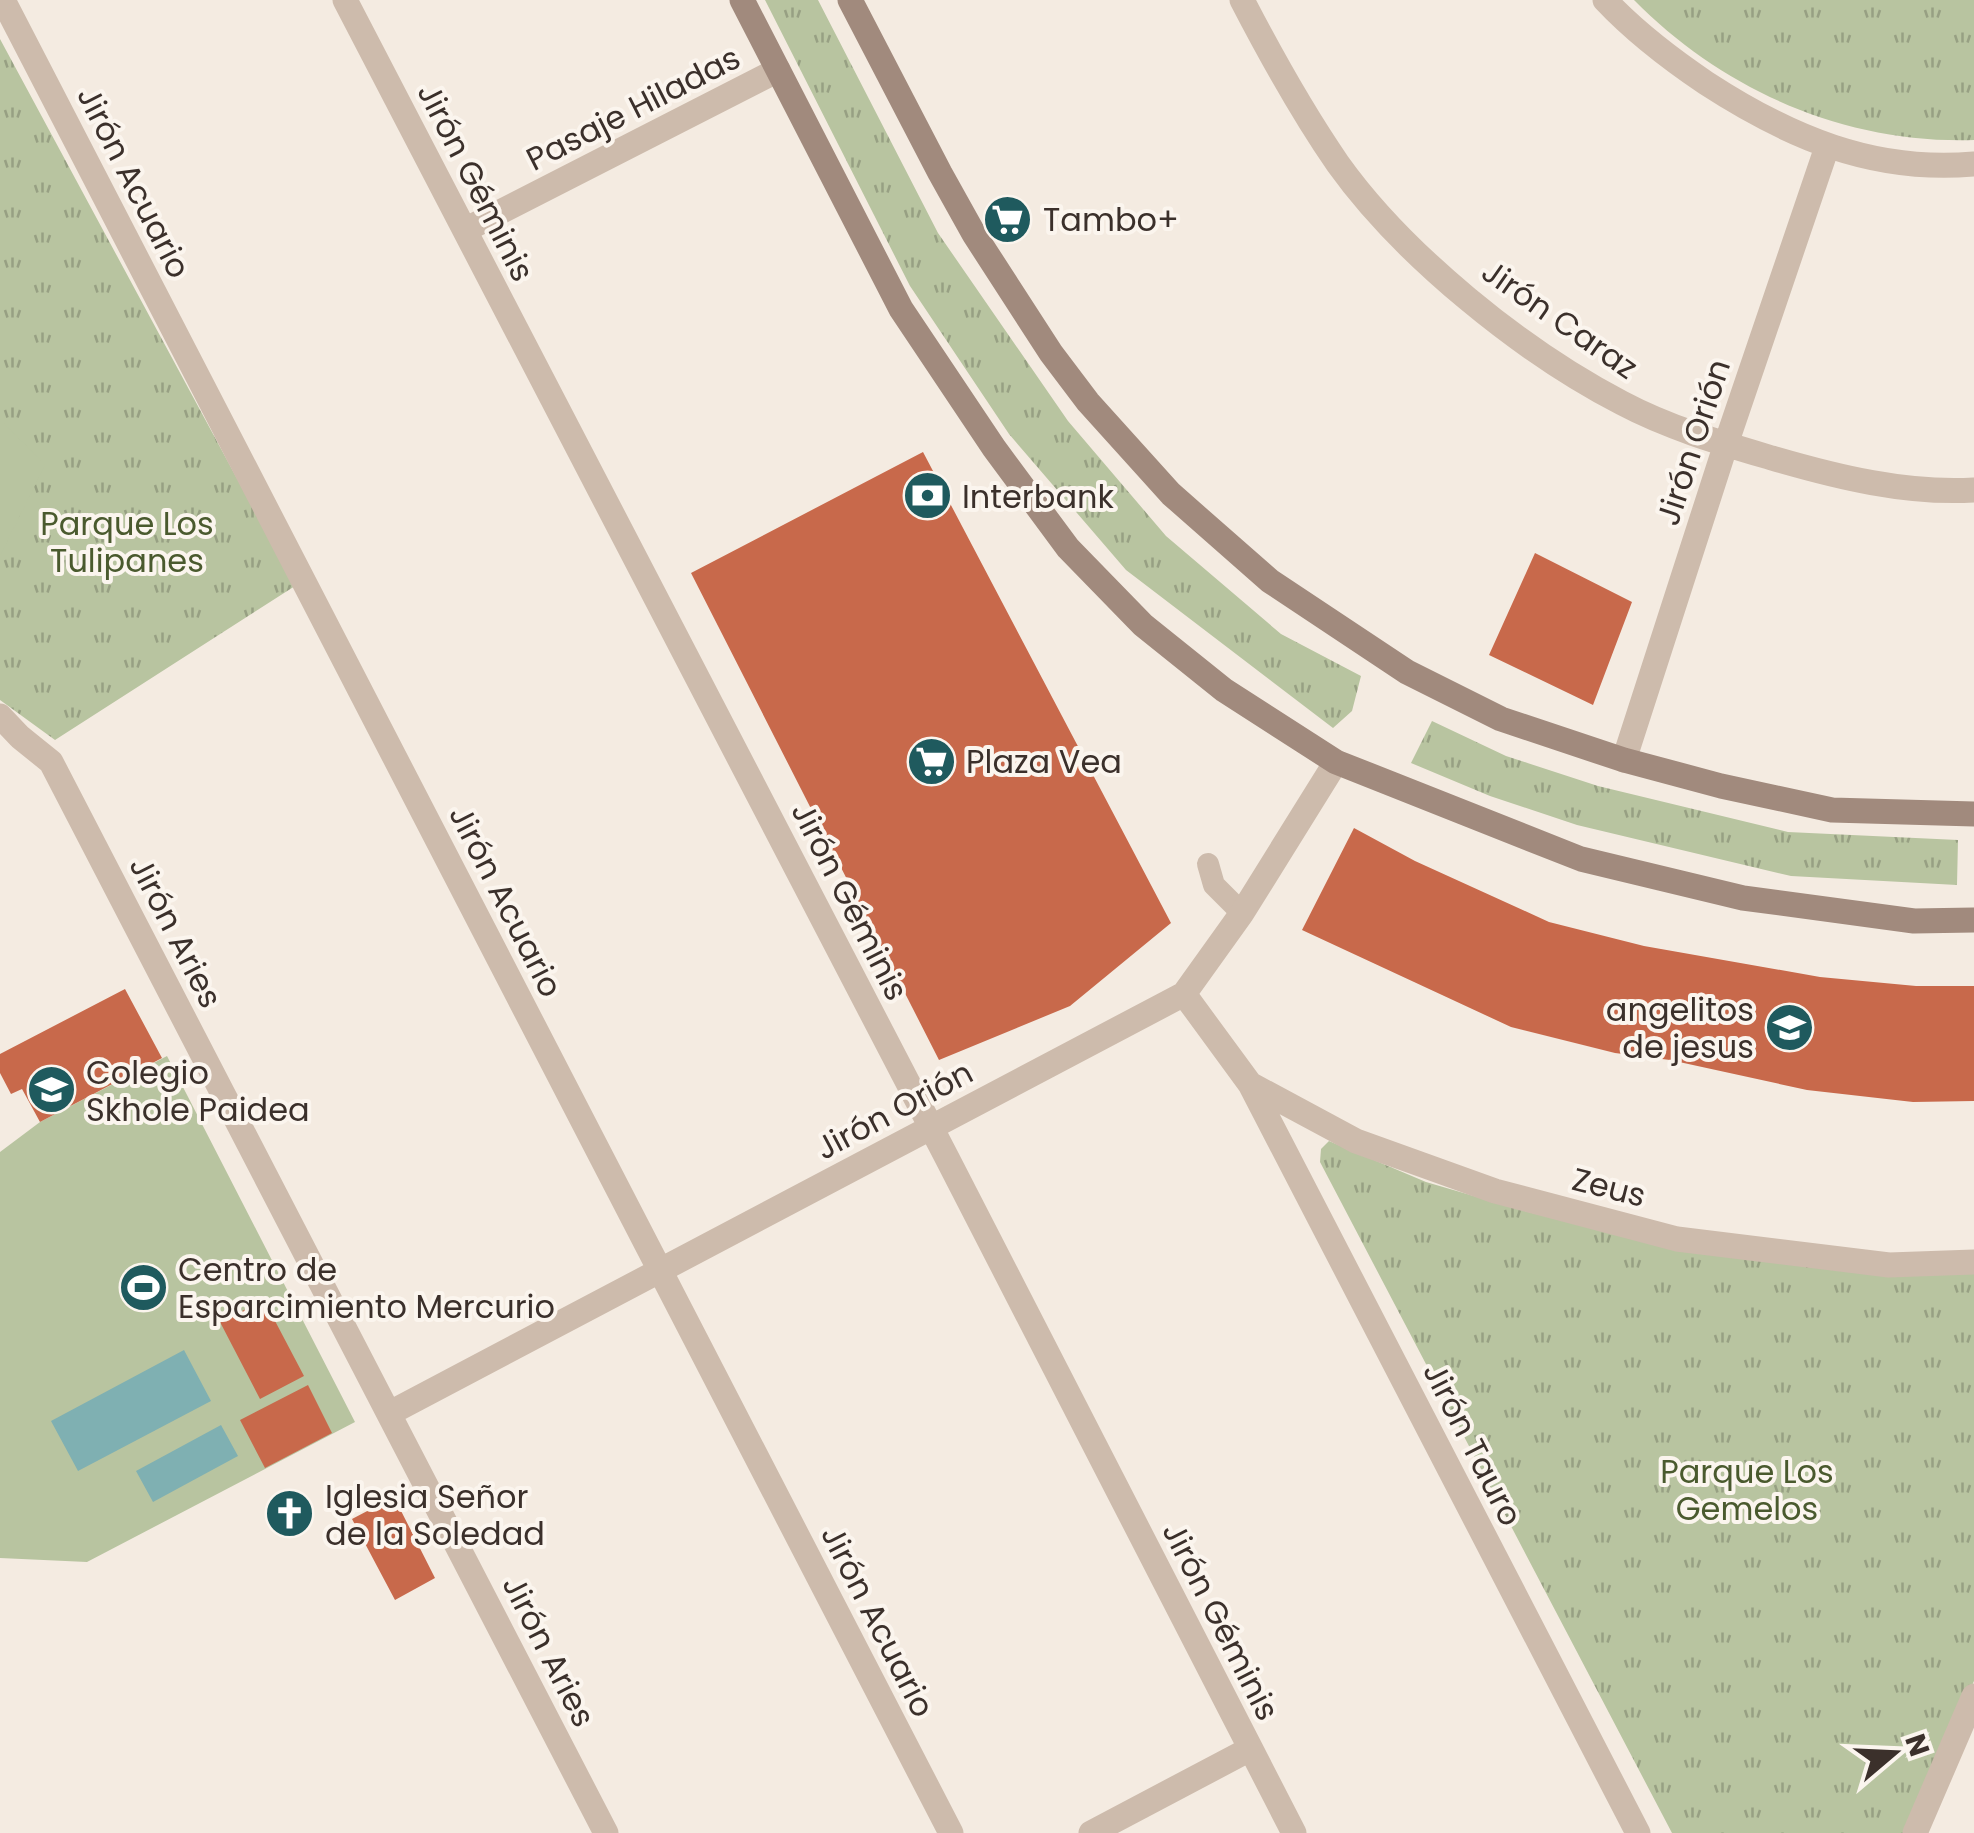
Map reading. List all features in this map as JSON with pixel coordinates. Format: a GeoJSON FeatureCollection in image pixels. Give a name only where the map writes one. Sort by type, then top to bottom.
{"type":"FeatureCollection","features":[{"type":"Feature","properties":{"kind":"main road"},"geometry":{"type":"LineString","coordinates":[[742,0],[901,309],[994,448],[1068,548],[1143,625],[1224,690],[1336,762],[1581,858],[1743,898],[1914,921],[1974,920]]}},
{"type":"Feature","properties":{"kind":"main road"},"geometry":{"type":"LineString","coordinates":[[850,0],[940,173],[1014,298],[1088,402],[1171,494],[1270,581],[1407,672],[1501,719],[1624,760],[1832,810],[1974,814]]}},
{"type":"Feature","properties":{"kind":"street","name":"Jirón Acuario"},"geometry":{"type":"LineString","coordinates":[[3,0],[951,1833]]}},
{"type":"Feature","properties":{"kind":"street","name":"Jirón Géminis"},"geometry":{"type":"LineString","coordinates":[[345,0],[1294,1833]]}},
{"type":"Feature","properties":{"kind":"street","name":"Jirón Caraz"},"geometry":{"type":"LineString","coordinates":[[1242,0],[1285,80],[1339,165],[1368,201],[1420,256],[1510,332],[1594,388],[1649,416],[1726,444],[1874,483],[1946,492],[1974,490]]}},
{"type":"Feature","properties":{"kind":"street"},"geometry":{"type":"LineString","coordinates":[[1605,0],[1648,42],[1712,86],[1770,121],[1827,147],[1913,164],[1974,164]]}},
{"type":"Feature","properties":{"kind":"street","name":"Pasaje Hiladas"},"geometry":{"type":"LineString","coordinates":[[464,230],[778,70]]}},
{"type":"Feature","properties":{"kind":"street","name":"Jirón Orión"},"geometry":{"type":"LineString","coordinates":[[1624,760],[1827,147]]}},
{"type":"Feature","properties":{"kind":"street","name":"Jirón Aries"},"geometry":{"type":"LineString","coordinates":[[0,716],[51,762],[606,1833]]}},
{"type":"Feature","properties":{"kind":"street","name":"Jirón Orión"},"geometry":{"type":"LineString","coordinates":[[390,1413],[1184,994],[1242,913],[1336,762]]}},
{"type":"Feature","properties":{"kind":"street","name":"Jirón Tauro"},"geometry":{"type":"LineString","coordinates":[[1184,994],[1250,1084],[1638,1833]]}},
{"type":"Feature","properties":{"kind":"street","name":"Zeus"},"geometry":{"type":"LineString","coordinates":[[1250,1084],[1356,1140],[1495,1192],[1677,1238],[1889,1265],[1974,1262]]}},
{"type":"Feature","properties":{"kind":"street"},"geometry":{"type":"LineString","coordinates":[[1915,1833],[1974,1696]]}},
{"type":"Feature","properties":{"kind":"street"},"geometry":{"type":"LineString","coordinates":[[1091,1833],[1250,1748]]}},
{"type":"Feature","properties":{"kind":"lane"},"geometry":{"type":"LineString","coordinates":[[1208,864],[1214,884],[1242,913]]}},
{"type":"Feature","properties":{"kind":"green space"},"geometry":{"type":"Polygon","coordinates":[[[765,0],[818,0],[938,233],[1068,421],[1166,536],[1281,634],[1361,676],[1352,711],[1333,728],[1126,570],[1009,434],[910,286],[765,0]]]}},
{"type":"Feature","properties":{"kind":"green space"},"geometry":{"type":"Polygon","coordinates":[[[1634,0],[1974,0],[1974,140],[1879,133],[1789,106],[1707,61],[1634,0]]]}},
{"type":"Feature","properties":{"kind":"green space","name":"Parque Los Tulipanes"},"geometry":{"type":"Polygon","coordinates":[[[0,39],[295,586],[55,740],[0,700],[0,39]]]}},
{"type":"Feature","properties":{"kind":"green space"},"geometry":{"type":"Polygon","coordinates":[[[0,419],[45,465],[0,556],[0,419]]]}},
{"type":"Feature","properties":{"kind":"green space"},"geometry":{"type":"Polygon","coordinates":[[[1432,721],[1506,756],[1598,786],[1788,832],[1958,840],[1957,885],[1791,876],[1577,825],[1490,796],[1411,763],[1432,721]]]}},
{"type":"Feature","properties":{"kind":"green space","name":"Centro de Esparcimiento Mercurio"},"geometry":{"type":"Polygon","coordinates":[[[167,1056],[355,1422],[87,1562],[0,1558],[0,1152],[40,1122],[167,1056]]]}},
{"type":"Feature","properties":{"kind":"green space","name":"Parque Los Gemelos"},"geometry":{"type":"Polygon","coordinates":[[[1329,1141],[1426,1182],[1532,1213],[1974,1272],[1974,1681],[1905,1833],[1672,1833],[1320,1162],[1321,1149],[1329,1141]]]}},
{"type":"Feature","properties":{"kind":"water"},"geometry":{"type":"Polygon","coordinates":[[[184,1350],[211,1401],[78,1471],[51,1421],[184,1350]]]}},
{"type":"Feature","properties":{"kind":"water"},"geometry":{"type":"Polygon","coordinates":[[[221,1425],[238,1456],[153,1502],[136,1471],[221,1425]]]}},
{"type":"Feature","properties":{"kind":"building"},"geometry":{"type":"Polygon","coordinates":[[[923,452],[1171,923],[1070,1006],[939,1060],[691,573],[923,452]]]}},
{"type":"Feature","properties":{"kind":"building"},"geometry":{"type":"Polygon","coordinates":[[[1535,553],[1632,602],[1593,705],[1489,655],[1535,553]]]}},
{"type":"Feature","properties":{"kind":"building"},"geometry":{"type":"Polygon","coordinates":[[[1354,828],[1415,861],[1549,922],[1644,946],[1820,977],[1916,986],[1974,986],[1974,1101],[1913,1102],[1807,1090],[1670,1060],[1615,1053],[1511,1027],[1302,930],[1354,828]]]}},
{"type":"Feature","properties":{"kind":"building","name":"Colegio Skhole Paidea"},"geometry":{"type":"Polygon","coordinates":[[[125,989],[162,1058],[40,1122],[22,1089],[11,1094],[0,1073],[0,1054],[125,989]]]}},
{"type":"Feature","properties":{"kind":"building"},"geometry":{"type":"Polygon","coordinates":[[[264,1300],[304,1376],[260,1399],[220,1322],[264,1300]]]}},
{"type":"Feature","properties":{"kind":"building"},"geometry":{"type":"Polygon","coordinates":[[[308,1385],[332,1433],[265,1468],[240,1420],[308,1385]]]}},
{"type":"Feature","properties":{"kind":"building"},"geometry":{"type":"Polygon","coordinates":[[[394,1497],[435,1578],[395,1600],[352,1519],[394,1497]]]}},
{"type":"Feature","properties":{"kind":"place","name":"Tambo+"},"geometry":{"type":"Point","coordinates":[1008,219]}},
{"type":"Feature","properties":{"kind":"place","name":"Interbank"},"geometry":{"type":"Point","coordinates":[927,496]}},
{"type":"Feature","properties":{"kind":"place","name":"Plaza Vea"},"geometry":{"type":"Point","coordinates":[931,761]}},
{"type":"Feature","properties":{"kind":"place","name":"angelitos de jesus"},"geometry":{"type":"Point","coordinates":[1789,1027]}},
{"type":"Feature","properties":{"kind":"place","name":"Colegio Skhole Paidea"},"geometry":{"type":"Point","coordinates":[51,1090]}},
{"type":"Feature","properties":{"kind":"place","name":"Centro de Esparcimiento Mercurio"},"geometry":{"type":"Point","coordinates":[143,1287]}},
{"type":"Feature","properties":{"kind":"place","name":"Iglesia Señor de la Soledad"},"geometry":{"type":"Point","coordinates":[290,1514]}}]}
